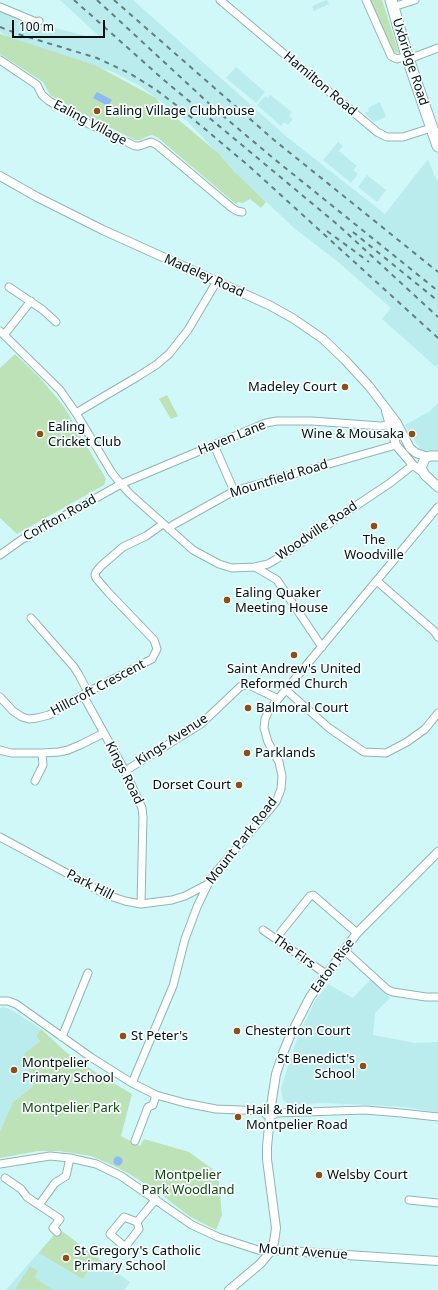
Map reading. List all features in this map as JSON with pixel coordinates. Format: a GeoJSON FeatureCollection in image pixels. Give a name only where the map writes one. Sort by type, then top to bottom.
{"type":"FeatureCollection","features":[{"type":"Feature","properties":{"kind":"main road","name":"Uxbridge Road"},"geometry":{"type":"LineString","coordinates":[[392,4],[408,58],[438,146]]}},
{"type":"Feature","properties":{"kind":"main road"},"geometry":{"type":"LineString","coordinates":[[437,485],[423,472],[422,464],[425,458],[438,456]]}},
{"type":"Feature","properties":{"kind":"street","name":"Hamilton Road"},"geometry":{"type":"LineString","coordinates":[[220,0],[378,132],[387,137],[403,137],[431,128]]}},
{"type":"Feature","properties":{"kind":"street"},"geometry":{"type":"LineString","coordinates":[[366,0],[391,56],[397,59],[408,58],[438,48]]}},
{"type":"Feature","properties":{"kind":"street"},"geometry":{"type":"LineString","coordinates":[[392,4],[415,0]]}},
{"type":"Feature","properties":{"kind":"street"},"geometry":{"type":"LineString","coordinates":[[0,7],[36,22],[39,21]]}},
{"type":"Feature","properties":{"kind":"street","name":"Ealing Village"},"geometry":{"type":"LineString","coordinates":[[0,60],[37,85],[47,100],[84,122],[131,144],[139,146],[151,142],[157,145],[232,208],[242,212]]}},
{"type":"Feature","properties":{"kind":"street","name":"Madeley Road"},"geometry":{"type":"LineString","coordinates":[[0,176],[36,197],[103,230],[269,305],[294,319],[323,339],[346,360],[386,407],[393,424],[396,445],[413,465],[423,472]]}},
{"type":"Feature","properties":{"kind":"street"},"geometry":{"type":"LineString","coordinates":[[76,413],[156,365],[169,354],[188,330],[217,281]]}},
{"type":"Feature","properties":{"kind":"street"},"geometry":{"type":"LineString","coordinates":[[9,287],[31,301],[56,322]]}},
{"type":"Feature","properties":{"kind":"street"},"geometry":{"type":"LineString","coordinates":[[2,333],[31,301]]}},
{"type":"Feature","properties":{"kind":"street","name":"Woodville Road"},"geometry":{"type":"LineString","coordinates":[[2,333],[60,390],[76,413],[112,473],[121,484],[193,550],[219,564],[232,568],[255,567],[268,564],[393,481],[413,465]]}},
{"type":"Feature","properties":{"kind":"street","name":"Haven Lane"},"geometry":{"type":"LineString","coordinates":[[121,484],[256,427],[277,421],[312,421],[381,426],[393,424]]}},
{"type":"Feature","properties":{"kind":"street","name":"Madeley Road"},"geometry":{"type":"LineString","coordinates":[[393,424],[412,450],[428,457]]}},
{"type":"Feature","properties":{"kind":"street"},"geometry":{"type":"LineString","coordinates":[[214,445],[234,491]]}},
{"type":"Feature","properties":{"kind":"street","name":"Mountfield Road"},"geometry":{"type":"LineString","coordinates":[[169,529],[173,525],[234,491],[396,445]]}},
{"type":"Feature","properties":{"kind":"street","name":"Corfton Road"},"geometry":{"type":"LineString","coordinates":[[0,555],[20,540],[121,484]]}},
{"type":"Feature","properties":{"kind":"street","name":"Mount Park Road"},"geometry":{"type":"LineString","coordinates":[[132,1083],[173,986],[185,939],[208,884],[216,872],[276,802],[281,790],[282,776],[279,762],[268,742],[264,728],[265,719],[269,710],[438,507]]}},
{"type":"Feature","properties":{"kind":"street","name":"Hillcroft Crescent"},"geometry":{"type":"LineString","coordinates":[[0,697],[13,711],[22,717],[29,719],[49,715],[152,659],[157,649],[154,640],[108,592],[95,575],[101,566],[123,548],[146,536],[163,524]]}},
{"type":"Feature","properties":{"kind":"street"},"geometry":{"type":"LineString","coordinates":[[268,564],[322,647]]}},
{"type":"Feature","properties":{"kind":"street"},"geometry":{"type":"LineString","coordinates":[[255,567],[277,580]]}},
{"type":"Feature","properties":{"kind":"street"},"geometry":{"type":"LineString","coordinates":[[377,581],[438,636]]}},
{"type":"Feature","properties":{"kind":"street","name":"Kings Road"},"geometry":{"type":"LineString","coordinates":[[31,618],[74,667],[79,675],[104,733],[125,771],[142,808],[141,904]]}},
{"type":"Feature","properties":{"kind":"street","name":"Kings Avenue"},"geometry":{"type":"LineString","coordinates":[[125,771],[201,724],[241,686],[249,685],[278,699]]}},
{"type":"Feature","properties":{"kind":"street"},"geometry":{"type":"LineString","coordinates":[[286,690],[329,728],[364,752],[386,753],[407,742],[425,729],[438,713]]}},
{"type":"Feature","properties":{"kind":"street"},"geometry":{"type":"LineString","coordinates":[[0,750],[11,753],[42,753],[68,750],[104,733]]}},
{"type":"Feature","properties":{"kind":"street"},"geometry":{"type":"LineString","coordinates":[[35,781],[43,765],[42,753]]}},
{"type":"Feature","properties":{"kind":"street","name":"Park Hill"},"geometry":{"type":"LineString","coordinates":[[0,837],[107,895],[125,901],[141,904],[172,900],[208,884]]}},
{"type":"Feature","properties":{"kind":"street","name":"Eaton Rise"},"geometry":{"type":"LineString","coordinates":[[272,1250],[276,1228],[267,1159],[270,1111],[276,1074],[290,1036],[310,997],[344,950],[357,934],[438,852]]}},
{"type":"Feature","properties":{"kind":"street"},"geometry":{"type":"LineString","coordinates":[[187,894],[200,902]]}},
{"type":"Feature","properties":{"kind":"street"},"geometry":{"type":"LineString","coordinates":[[280,932],[310,896],[313,895],[357,934]]}},
{"type":"Feature","properties":{"kind":"street","name":"The Firs"},"geometry":{"type":"LineString","coordinates":[[263,930],[326,974]]}},
{"type":"Feature","properties":{"kind":"street"},"geometry":{"type":"LineString","coordinates":[[344,950],[388,990],[426,997],[438,997]]}},
{"type":"Feature","properties":{"kind":"street"},"geometry":{"type":"LineString","coordinates":[[62,1037],[88,973]]}},
{"type":"Feature","properties":{"kind":"street"},"geometry":{"type":"LineString","coordinates":[[0,1001],[8,1001],[16,1004],[92,1058],[132,1083],[156,1095],[184,1103],[216,1109],[270,1111],[365,1110],[438,1118]]}},
{"type":"Feature","properties":{"kind":"street"},"geometry":{"type":"LineString","coordinates":[[134,1141],[148,1107],[153,1105],[156,1095]]}},
{"type":"Feature","properties":{"kind":"street","name":"Mount Avenue"},"geometry":{"type":"LineString","coordinates":[[0,1164],[50,1156],[70,1158],[96,1164],[121,1176],[186,1221],[218,1238],[258,1250],[438,1261]]}},
{"type":"Feature","properties":{"kind":"street"},"geometry":{"type":"LineString","coordinates":[[39,1205],[55,1183],[66,1176],[70,1158]]}},
{"type":"Feature","properties":{"kind":"street"},"geometry":{"type":"LineString","coordinates":[[4,1178],[21,1189],[27,1197],[60,1219],[52,1228],[57,1232]]}},
{"type":"Feature","properties":{"kind":"street"},"geometry":{"type":"LineString","coordinates":[[137,1222],[156,1199]]}},
{"type":"Feature","properties":{"kind":"street"},"geometry":{"type":"LineString","coordinates":[[409,1200],[438,1203]]}},
{"type":"Feature","properties":{"kind":"street"},"geometry":{"type":"LineString","coordinates":[[229,1290],[260,1264],[272,1250]]}},
{"type":"Feature","properties":{"kind":"shaded area"},"geometry":{"type":"Polygon","coordinates":[[[60,0],[133,0],[287,137],[385,214],[428,159],[438,181],[438,364],[436,367],[382,319],[391,308],[338,262],[294,228],[242,179],[188,122],[140,86],[113,72],[8,37],[0,32],[0,11],[42,27],[44,25],[90,37],[99,36],[60,0]]]}},
{"type":"Feature","properties":{"kind":"shaded area"},"geometry":{"type":"Polygon","coordinates":[[[326,0],[329,4],[314,11],[312,6],[326,0]]]}},
{"type":"Feature","properties":{"kind":"shaded area"},"geometry":{"type":"Polygon","coordinates":[[[236,67],[265,92],[256,103],[226,78],[236,67]]]}},
{"type":"Feature","properties":{"kind":"shaded area"},"geometry":{"type":"Polygon","coordinates":[[[270,95],[292,112],[289,116],[293,119],[288,125],[284,122],[281,126],[257,105],[265,96],[268,98],[270,95]]]}},
{"type":"Feature","properties":{"kind":"shaded area"},"geometry":{"type":"Polygon","coordinates":[[[380,102],[386,117],[374,122],[364,113],[369,111],[368,108],[380,102]]]}},
{"type":"Feature","properties":{"kind":"shaded area"},"geometry":{"type":"Polygon","coordinates":[[[338,142],[343,146],[339,151],[357,166],[353,170],[358,174],[351,183],[323,160],[338,142]]]}},
{"type":"Feature","properties":{"kind":"shaded area"},"geometry":{"type":"Polygon","coordinates":[[[367,175],[386,190],[377,202],[358,187],[367,175]]]}},
{"type":"Feature","properties":{"kind":"shaded area"},"geometry":{"type":"Polygon","coordinates":[[[438,403],[438,452],[421,451],[405,425],[430,411],[438,403]]]}},
{"type":"Feature","properties":{"kind":"shaded area","name":"St Benedict's School"},"geometry":{"type":"Polygon","coordinates":[[[371,979],[390,998],[375,1013],[373,1035],[416,1043],[438,1042],[438,1113],[405,1107],[324,1103],[290,1105],[283,1100],[281,1088],[298,1036],[315,1001],[328,984],[353,998],[371,979]]]}},
{"type":"Feature","properties":{"kind":"shaded area","name":"Montpelier Primary School"},"geometry":{"type":"Polygon","coordinates":[[[3,1007],[10,1009],[41,1029],[36,1036],[40,1041],[25,1054],[33,1086],[13,1102],[0,1131],[0,1008],[3,1007]]]}},
{"type":"Feature","properties":{"kind":"shaded area","name":"St Gregory's Catholic Primary School"},"geometry":{"type":"Polygon","coordinates":[[[59,1229],[130,1282],[125,1290],[6,1290],[59,1229]]]}},
{"type":"Feature","properties":{"kind":"green space"},"geometry":{"type":"Polygon","coordinates":[[[370,0],[382,0],[399,53],[393,52],[389,46],[370,0]]]}},
{"type":"Feature","properties":{"kind":"green space"},"geometry":{"type":"Polygon","coordinates":[[[0,34],[97,66],[156,98],[161,105],[218,153],[266,202],[261,208],[250,199],[243,203],[238,202],[236,204],[157,137],[152,135],[140,140],[135,140],[83,114],[50,95],[43,82],[0,54],[0,34]]]}},
{"type":"Feature","properties":{"kind":"green space","name":"Ealing Cricket Club"},"geometry":{"type":"Polygon","coordinates":[[[15,354],[39,377],[58,399],[66,410],[106,479],[104,485],[17,534],[0,518],[0,368],[15,354]]]}},
{"type":"Feature","properties":{"kind":"green space"},"geometry":{"type":"Polygon","coordinates":[[[167,395],[178,416],[171,419],[159,399],[167,395]]]}},
{"type":"Feature","properties":{"kind":"green space","name":"Montpelier Park"},"geometry":{"type":"Polygon","coordinates":[[[41,1029],[66,1052],[132,1094],[121,1136],[140,1146],[144,1139],[189,1152],[218,1173],[222,1215],[216,1230],[189,1216],[161,1194],[128,1173],[91,1156],[59,1151],[38,1151],[0,1158],[0,1131],[13,1102],[33,1086],[24,1054],[40,1041],[36,1036],[41,1029]]]}},
{"type":"Feature","properties":{"kind":"green space"},"geometry":{"type":"Polygon","coordinates":[[[59,1229],[104,1263],[99,1271],[91,1266],[83,1279],[39,1253],[59,1229]]]}},
{"type":"Feature","properties":{"kind":"green space"},"geometry":{"type":"Polygon","coordinates":[[[30,1266],[38,1271],[34,1277],[53,1290],[15,1289],[30,1266]]]}},
{"type":"Feature","properties":{"kind":"water"},"geometry":{"type":"Polygon","coordinates":[[[97,92],[112,100],[108,106],[93,98],[97,92]]]}},
{"type":"Feature","properties":{"kind":"water"},"geometry":{"type":"Polygon","coordinates":[[[118,1156],[123,1161],[118,1166],[113,1161],[118,1156]]]}},
{"type":"Feature","properties":{"kind":"railway"},"geometry":{"type":"LineString","coordinates":[[74,0],[165,81],[338,225],[438,317]]}},
{"type":"Feature","properties":{"kind":"railway"},"geometry":{"type":"LineString","coordinates":[[97,0],[216,110],[438,291]]}},
{"type":"Feature","properties":{"kind":"railway"},"geometry":{"type":"LineString","coordinates":[[114,0],[274,140],[438,272]]}},
{"type":"Feature","properties":{"kind":"railway"},"geometry":{"type":"LineString","coordinates":[[0,27],[97,58],[129,73],[155,89],[250,167],[438,338]]}},
{"type":"Feature","properties":{"kind":"railway"},"geometry":{"type":"LineString","coordinates":[[327,231],[369,262]]}},
{"type":"Feature","properties":{"kind":"railway"},"geometry":{"type":"LineString","coordinates":[[353,232],[438,301]]}},
{"type":"Feature","properties":{"kind":"place","name":"Ealing Village Clubhouse"},"geometry":{"type":"Point","coordinates":[97,111]}},
{"type":"Feature","properties":{"kind":"place","name":"Madeley Court"},"geometry":{"type":"Point","coordinates":[345,387]}},
{"type":"Feature","properties":{"kind":"place","name":"Ealing Cricket Club"},"geometry":{"type":"Point","coordinates":[40,434]}},
{"type":"Feature","properties":{"kind":"place","name":"Wine & Mousaka"},"geometry":{"type":"Point","coordinates":[412,434]}},
{"type":"Feature","properties":{"kind":"place","name":"The Woodville"},"geometry":{"type":"Point","coordinates":[374,526]}},
{"type":"Feature","properties":{"kind":"place","name":"Ealing Quaker Meeting House"},"geometry":{"type":"Point","coordinates":[227,600]}},
{"type":"Feature","properties":{"kind":"place","name":"Saint Andrew's United Reformed Church"},"geometry":{"type":"Point","coordinates":[294,655]}},
{"type":"Feature","properties":{"kind":"place","name":"Balmoral Court"},"geometry":{"type":"Point","coordinates":[248,708]}},
{"type":"Feature","properties":{"kind":"place","name":"Parklands"},"geometry":{"type":"Point","coordinates":[247,753]}},
{"type":"Feature","properties":{"kind":"place","name":"Dorset Court"},"geometry":{"type":"Point","coordinates":[239,785]}},
{"type":"Feature","properties":{"kind":"place","name":"Chesterton Court"},"geometry":{"type":"Point","coordinates":[237,1031]}},
{"type":"Feature","properties":{"kind":"place","name":"St Peter's"},"geometry":{"type":"Point","coordinates":[123,1036]}},
{"type":"Feature","properties":{"kind":"place","name":"St Benedict's School"},"geometry":{"type":"Point","coordinates":[363,1066]}},
{"type":"Feature","properties":{"kind":"place","name":"Montpelier Primary School"},"geometry":{"type":"Point","coordinates":[14,1070]}},
{"type":"Feature","properties":{"kind":"place","name":"Hail & Ride Montpelier Road"},"geometry":{"type":"Point","coordinates":[238,1117]}},
{"type":"Feature","properties":{"kind":"place","name":"Welsby Court"},"geometry":{"type":"Point","coordinates":[319,1175]}},
{"type":"Feature","properties":{"kind":"place","name":"St Gregory's Catholic Primary School"},"geometry":{"type":"Point","coordinates":[66,1258]}},
{"type":"Feature","properties":{"kind":"park label","name":"Montpelier Park Woodland"},"geometry":{"type":"Point","coordinates":[188,1182]}}]}
